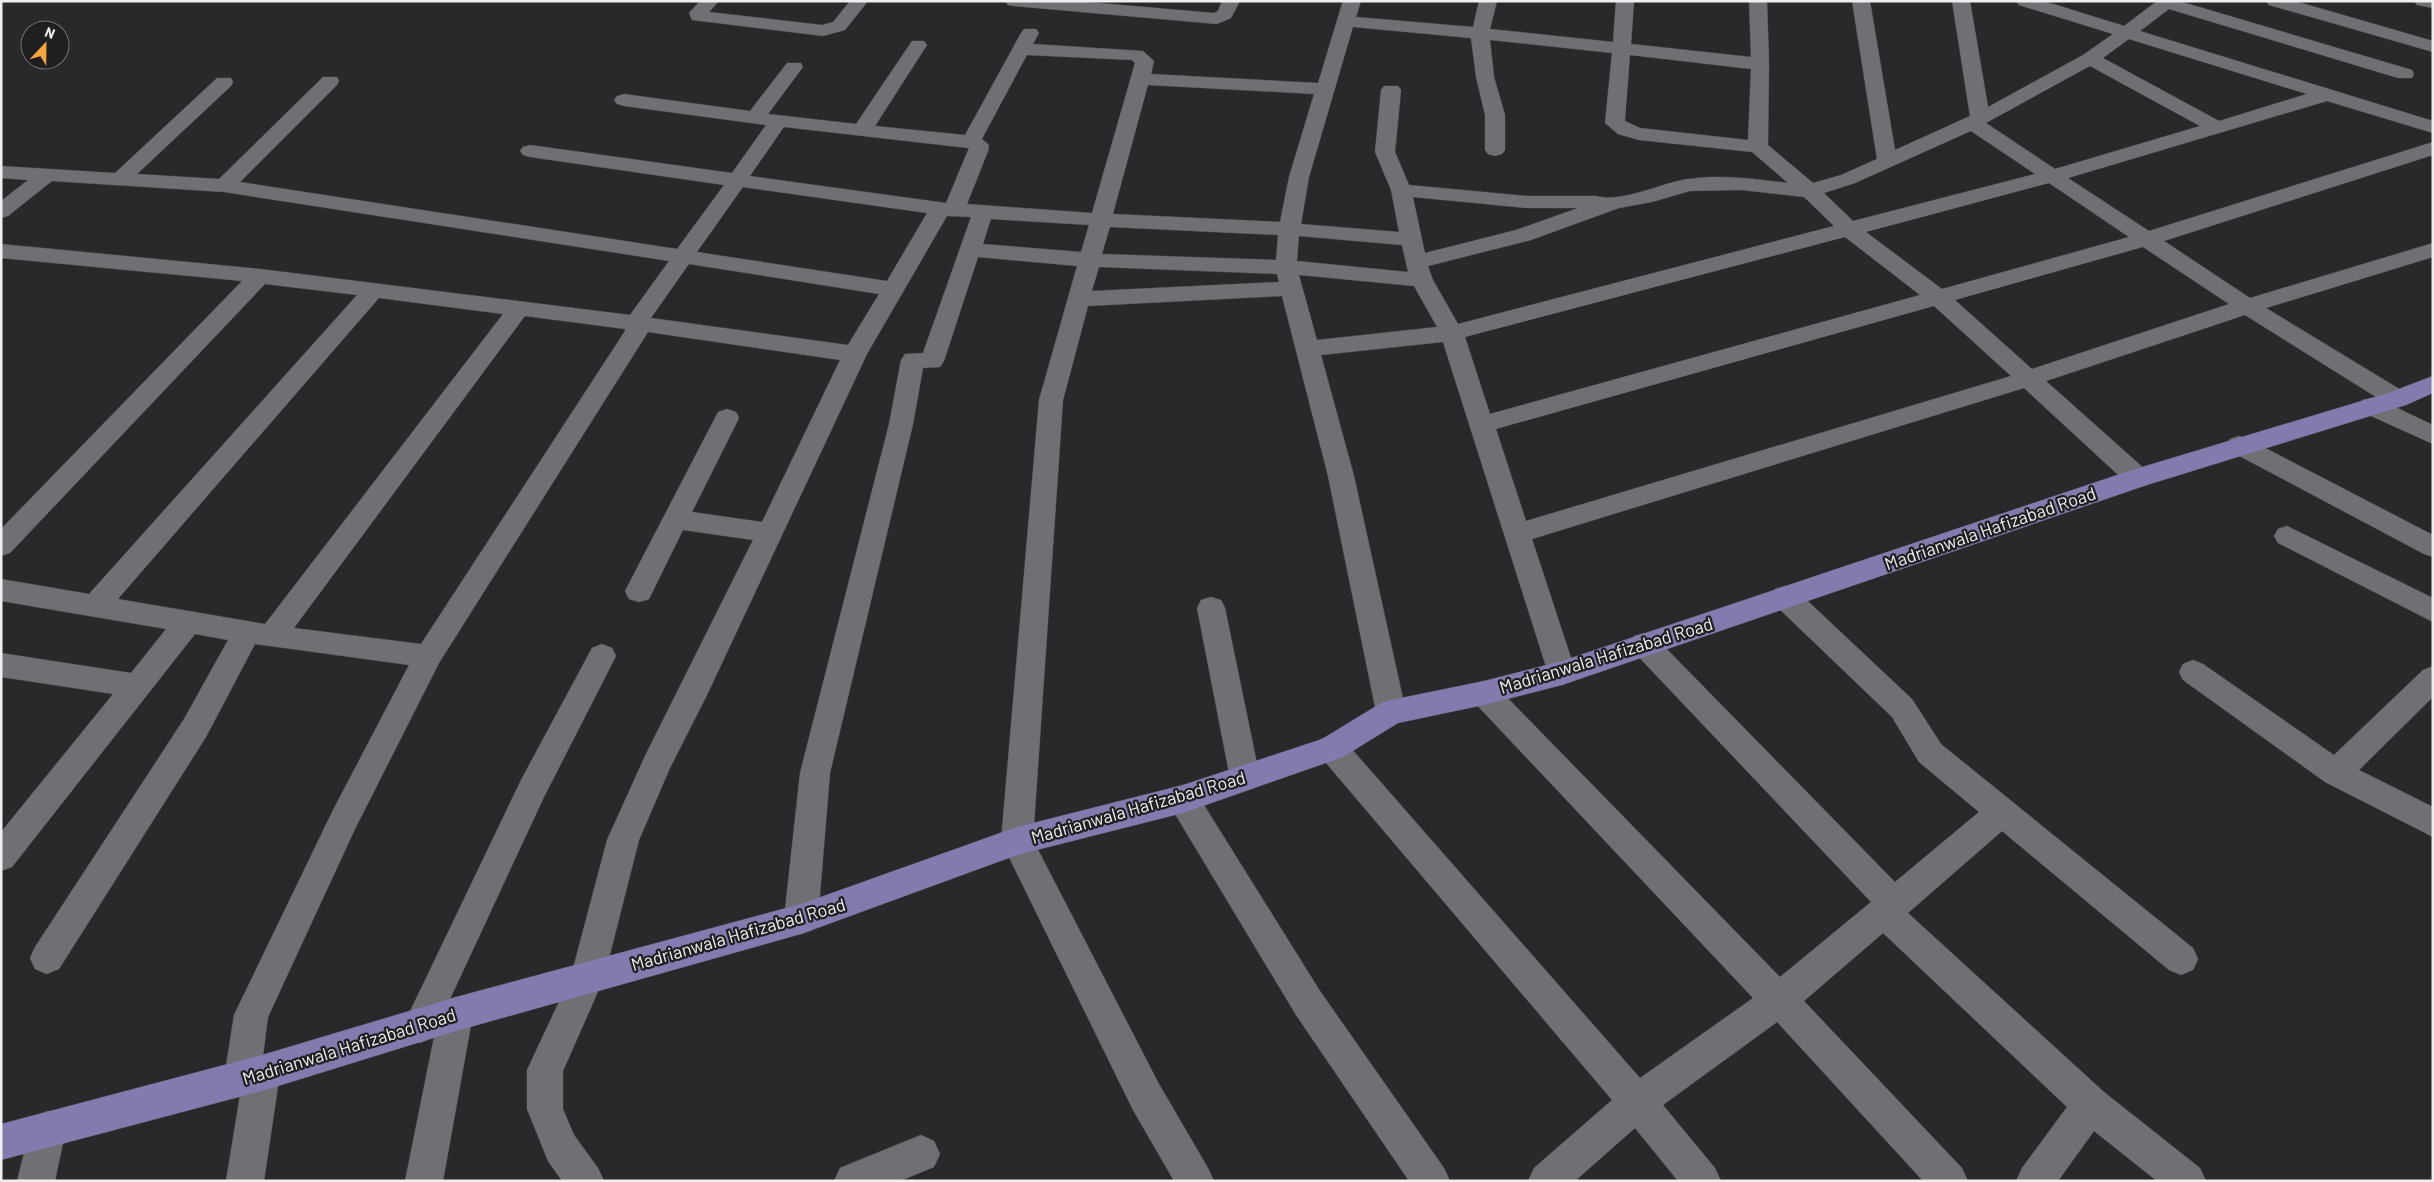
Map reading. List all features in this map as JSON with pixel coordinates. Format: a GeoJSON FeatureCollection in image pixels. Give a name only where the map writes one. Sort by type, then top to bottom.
{"type":"FeatureCollection","features":[{"type":"Feature","properties":{"kind":"main road","name":"Madrianwala Hafizabad Road"},"geometry":{"type":"LineString","coordinates":[[1,1142],[252,1076],[456,1014],[801,919],[1017,841],[1183,799],[1332,748],[1391,712],[1484,693],[1562,673],[2138,478],[2239,445],[2384,402],[2433,384]]}},
{"type":"Feature","properties":{"kind":"street"},"geometry":{"type":"LineString","coordinates":[[710,1],[698,13],[698,16],[823,31],[839,26],[859,1]]}},
{"type":"Feature","properties":{"kind":"street"},"geometry":{"type":"LineString","coordinates":[[1014,1],[1217,19],[1225,14],[1231,1]]}},
{"type":"Feature","properties":{"kind":"street"},"geometry":{"type":"LineString","coordinates":[[1352,1],[1299,177],[1297,197],[1288,229],[1289,277],[1340,476],[1391,712]]}},
{"type":"Feature","properties":{"kind":"street"},"geometry":{"type":"LineString","coordinates":[[1488,1],[1480,33],[1485,77],[1495,115],[1495,150]]}},
{"type":"Feature","properties":{"kind":"street"},"geometry":{"type":"LineString","coordinates":[[1624,1],[1615,123],[1625,130],[1639,134],[1758,148],[1810,191],[1850,230],[1938,298],[2138,478]]}},
{"type":"Feature","properties":{"kind":"street"},"geometry":{"type":"LineString","coordinates":[[1758,1],[1760,64],[1758,148]]}},
{"type":"Feature","properties":{"kind":"street"},"geometry":{"type":"LineString","coordinates":[[1861,1],[1888,162]]}},
{"type":"Feature","properties":{"kind":"street"},"geometry":{"type":"LineString","coordinates":[[1961,1],[1976,121],[2053,176],[2247,306],[2433,435]]}},
{"type":"Feature","properties":{"kind":"street"},"geometry":{"type":"LineString","coordinates":[[2025,1],[2329,94]]}},
{"type":"Feature","properties":{"kind":"street"},"geometry":{"type":"LineString","coordinates":[[2275,1],[2433,47]]}},
{"type":"Feature","properties":{"kind":"street"},"geometry":{"type":"LineString","coordinates":[[2423,1],[2433,3]]}},
{"type":"Feature","properties":{"kind":"street"},"geometry":{"type":"LineString","coordinates":[[1400,190],[1527,202],[1616,202],[1652,196],[1688,185],[1741,184],[1810,191],[1848,179],[1976,121],[2090,59],[2130,32],[2167,2],[2359,82],[2400,94],[2433,127]]}},
{"type":"Feature","properties":{"kind":"street"},"geometry":{"type":"LineString","coordinates":[[1345,21],[1480,33],[1760,64]]}},
{"type":"Feature","properties":{"kind":"street"},"geometry":{"type":"LineString","coordinates":[[971,142],[1026,41],[1136,55],[1146,61],[1051,400],[1017,841],[1146,1097],[1195,1181]]}},
{"type":"Feature","properties":{"kind":"street"},"geometry":{"type":"LineString","coordinates":[[2400,94],[2414,41]]}},
{"type":"Feature","properties":{"kind":"street"},"geometry":{"type":"LineString","coordinates":[[862,130],[918,45]]}},
{"type":"Feature","properties":{"kind":"street"},"geometry":{"type":"LineString","coordinates":[[2090,59],[2218,128]]}},
{"type":"Feature","properties":{"kind":"street"},"geometry":{"type":"LineString","coordinates":[[245,1181],[252,1076],[251,1015],[344,820],[428,656],[637,331],[636,323],[737,180],[794,67]]}},
{"type":"Feature","properties":{"kind":"street"},"geometry":{"type":"LineString","coordinates":[[1140,79],[1326,89]]}},
{"type":"Feature","properties":{"kind":"street"},"geometry":{"type":"LineString","coordinates":[[224,186],[330,81]]}},
{"type":"Feature","properties":{"kind":"street"},"geometry":{"type":"LineString","coordinates":[[120,179],[224,82]]}},
{"type":"Feature","properties":{"kind":"street"},"geometry":{"type":"LineString","coordinates":[[1308,349],[1452,333],[2053,176],[2329,94],[2359,82],[2400,94]]}},
{"type":"Feature","properties":{"kind":"street"},"geometry":{"type":"LineString","coordinates":[[1391,90],[1386,152],[1400,190],[1419,271],[1452,333],[1562,673]]}},
{"type":"Feature","properties":{"kind":"street"},"geometry":{"type":"LineString","coordinates":[[585,1181],[561,1148],[545,1109],[545,1070],[587,978],[623,840],[656,765],[692,695],[855,354],[894,289],[947,209],[978,151],[979,145],[971,142],[767,120],[624,100]]}},
{"type":"Feature","properties":{"kind":"street"},"geometry":{"type":"LineString","coordinates":[[1481,425],[2147,239],[2433,148]]}},
{"type":"Feature","properties":{"kind":"street"},"geometry":{"type":"LineString","coordinates":[[530,151],[947,209],[1102,220],[1288,229],[1410,239]]}},
{"type":"Feature","properties":{"kind":"street"},"geometry":{"type":"LineString","coordinates":[[1,172],[224,186],[894,289]]}},
{"type":"Feature","properties":{"kind":"street"},"geometry":{"type":"LineString","coordinates":[[1,212],[48,174]]}},
{"type":"Feature","properties":{"kind":"street"},"geometry":{"type":"LineString","coordinates":[[1080,299],[1289,277],[1419,271],[1616,202]]}},
{"type":"Feature","properties":{"kind":"street"},"geometry":{"type":"LineString","coordinates":[[801,919],[815,773],[901,424],[913,360],[932,361],[983,212]]}},
{"type":"Feature","properties":{"kind":"street"},"geometry":{"type":"LineString","coordinates":[[970,250],[1289,277]]}},
{"type":"Feature","properties":{"kind":"street"},"geometry":{"type":"LineString","coordinates":[[1516,534],[2028,379],[2247,306],[2433,250]]}},
{"type":"Feature","properties":{"kind":"street"},"geometry":{"type":"LineString","coordinates":[[1,251],[260,276],[636,323],[855,354]]}},
{"type":"Feature","properties":{"kind":"street"},"geometry":{"type":"LineString","coordinates":[[1,546],[260,276]]}},
{"type":"Feature","properties":{"kind":"street"},"geometry":{"type":"LineString","coordinates":[[95,606],[374,290]]}},
{"type":"Feature","properties":{"kind":"street"},"geometry":{"type":"LineString","coordinates":[[47,958],[195,728],[259,634],[518,308]]}},
{"type":"Feature","properties":{"kind":"street"},"geometry":{"type":"LineString","coordinates":[[639,591],[727,418]]}},
{"type":"Feature","properties":{"kind":"street"},"geometry":{"type":"LineString","coordinates":[[2239,445],[2433,547]]}},
{"type":"Feature","properties":{"kind":"street"},"geometry":{"type":"LineString","coordinates":[[676,519],[770,533]]}},
{"type":"Feature","properties":{"kind":"street"},"geometry":{"type":"LineString","coordinates":[[2287,536],[2433,612]]}},
{"type":"Feature","properties":{"kind":"street"},"geometry":{"type":"LineString","coordinates":[[1,590],[259,634],[428,656]]}},
{"type":"Feature","properties":{"kind":"street"},"geometry":{"type":"LineString","coordinates":[[1785,597],[1902,708],[1930,754],[2181,959]]}},
{"type":"Feature","properties":{"kind":"street"},"geometry":{"type":"LineString","coordinates":[[1211,608],[1245,778]]}},
{"type":"Feature","properties":{"kind":"street"},"geometry":{"type":"LineString","coordinates":[[1,858],[188,622]]}},
{"type":"Feature","properties":{"kind":"street"},"geometry":{"type":"LineString","coordinates":[[1644,644],[1890,909],[2091,1105],[2187,1181]]}},
{"type":"Feature","properties":{"kind":"street"},"geometry":{"type":"LineString","coordinates":[[420,1026],[532,790],[602,656]]}},
{"type":"Feature","properties":{"kind":"street"},"geometry":{"type":"LineString","coordinates":[[1,665],[138,686]]}},
{"type":"Feature","properties":{"kind":"street"},"geometry":{"type":"LineString","coordinates":[[2193,672],[2336,773],[2433,824]]}},
{"type":"Feature","properties":{"kind":"street"},"geometry":{"type":"LineString","coordinates":[[2336,773],[2433,678]]}},
{"type":"Feature","properties":{"kind":"street"},"geometry":{"type":"LineString","coordinates":[[1484,693],[1779,1000],[1949,1181]]}},
{"type":"Feature","properties":{"kind":"street"},"geometry":{"type":"LineString","coordinates":[[1332,748],[1637,1102],[1702,1181]]}},
{"type":"Feature","properties":{"kind":"street"},"geometry":{"type":"LineString","coordinates":[[1183,799],[1308,1003],[1431,1181]]}},
{"type":"Feature","properties":{"kind":"street"},"geometry":{"type":"LineString","coordinates":[[1547,1181],[1637,1102],[1779,1000],[1890,909],[2002,812]]}},
{"type":"Feature","properties":{"kind":"street"},"geometry":{"type":"LineString","coordinates":[[424,1181],[456,1014]]}},
{"type":"Feature","properties":{"kind":"street"},"geometry":{"type":"LineString","coordinates":[[2035,1181],[2091,1105]]}},
{"type":"Feature","properties":{"kind":"street"},"geometry":{"type":"LineString","coordinates":[[36,1181],[48,1129]]}},
{"type":"Feature","properties":{"kind":"street"},"geometry":{"type":"LineString","coordinates":[[852,1181],[921,1154]]}}]}
